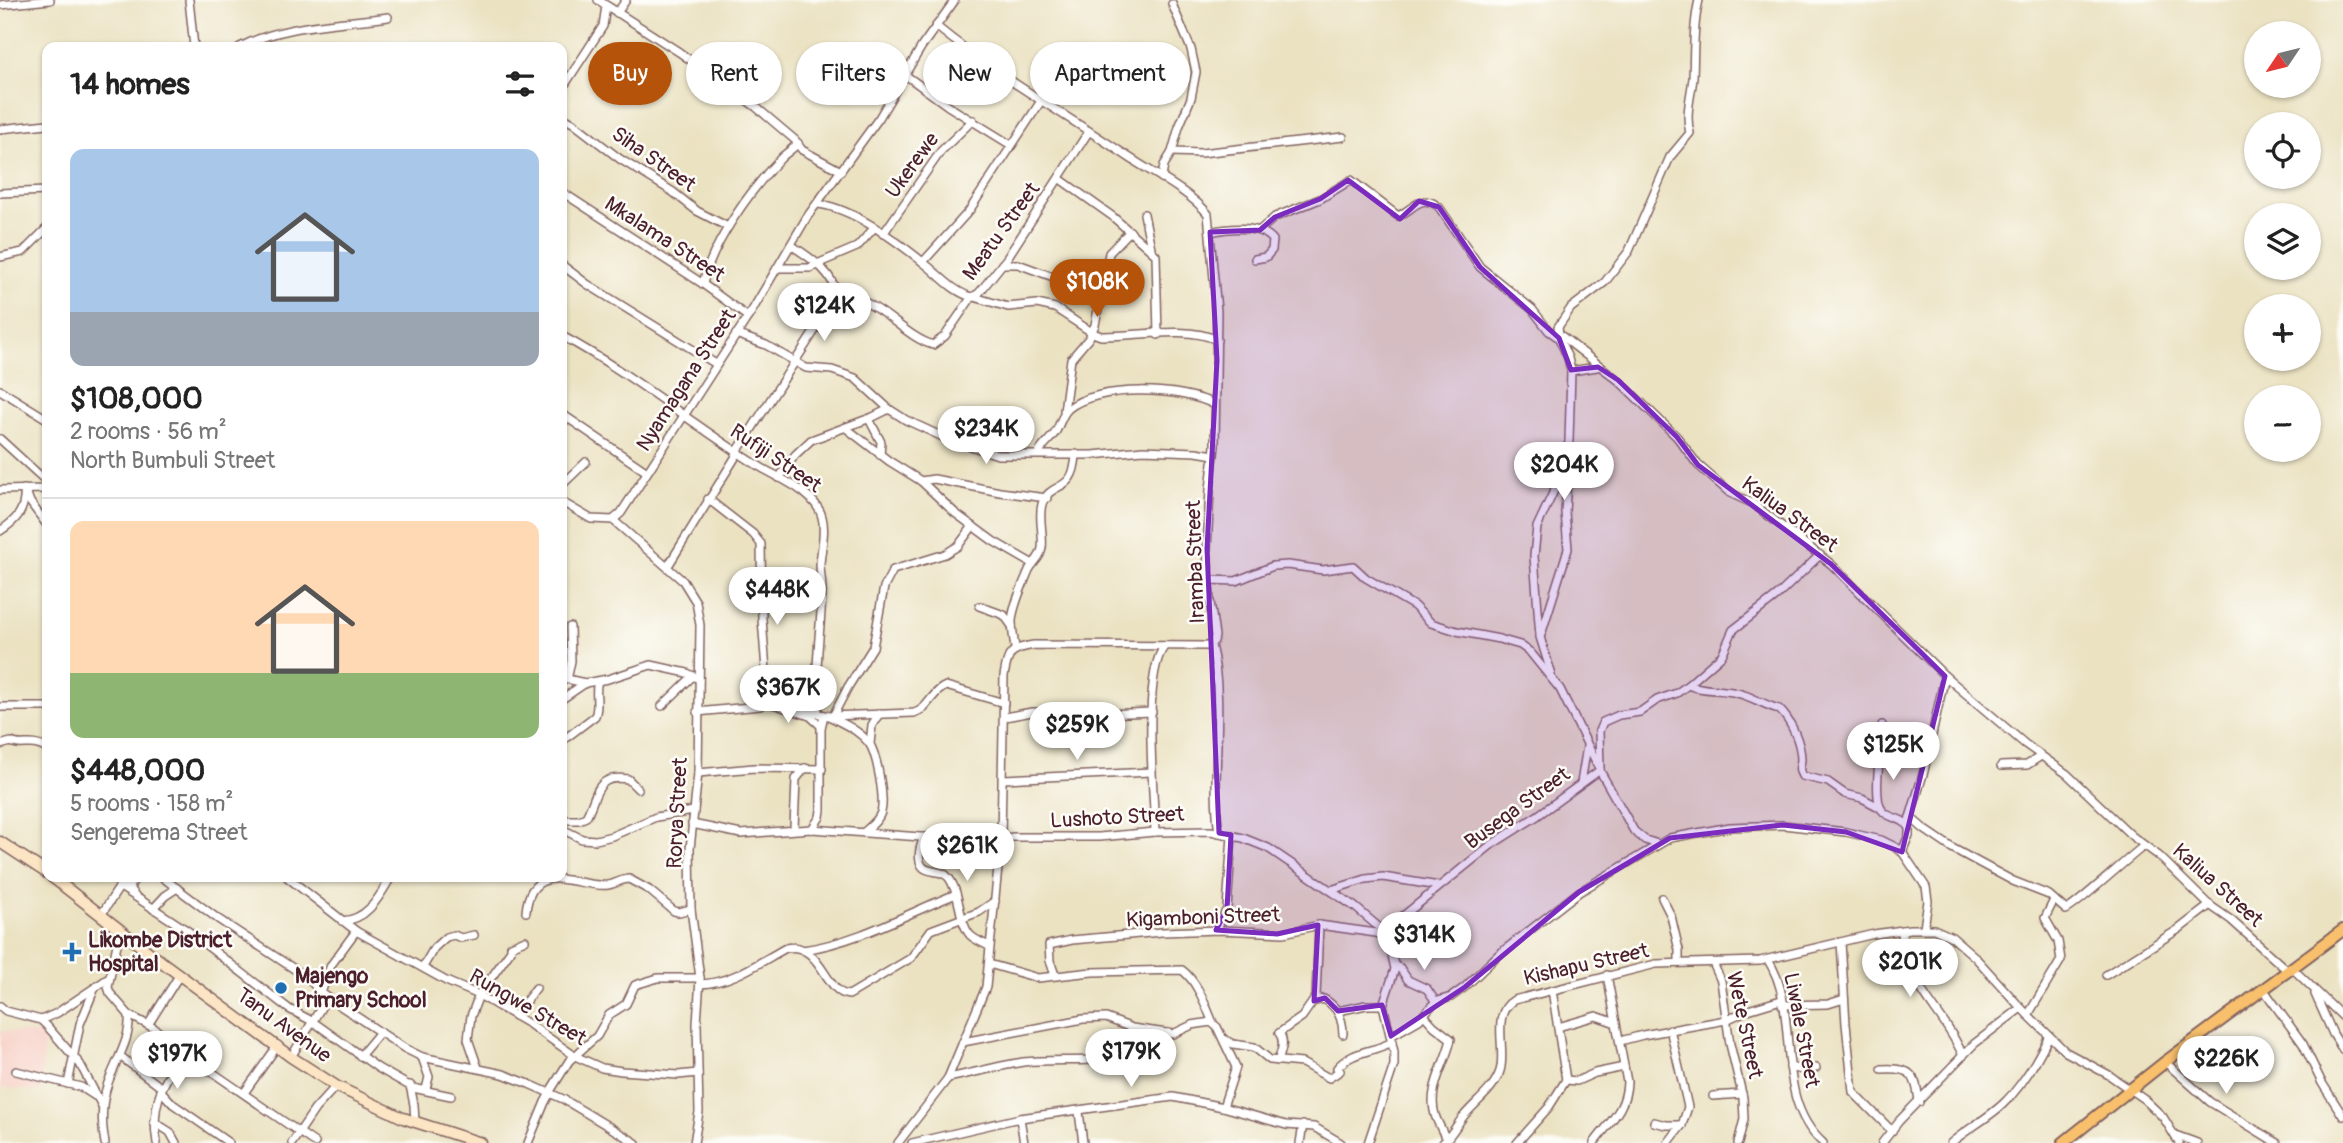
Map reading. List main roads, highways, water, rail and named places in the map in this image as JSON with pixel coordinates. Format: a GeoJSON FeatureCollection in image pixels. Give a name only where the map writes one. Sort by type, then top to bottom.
{"type":"FeatureCollection","features":[{"type":"Feature","properties":{"kind":"main road"},"geometry":{"type":"LineString","coordinates":[[2063,1143],[2165,1062],[2343,930]]}},
{"type":"Feature","properties":{"kind":"place","name":"Likombe District Hospital"},"geometry":{"type":"Point","coordinates":[72,952]}},
{"type":"Feature","properties":{"kind":"place","name":"Majengo Primary School"},"geometry":{"type":"Point","coordinates":[281,988]}}]}
